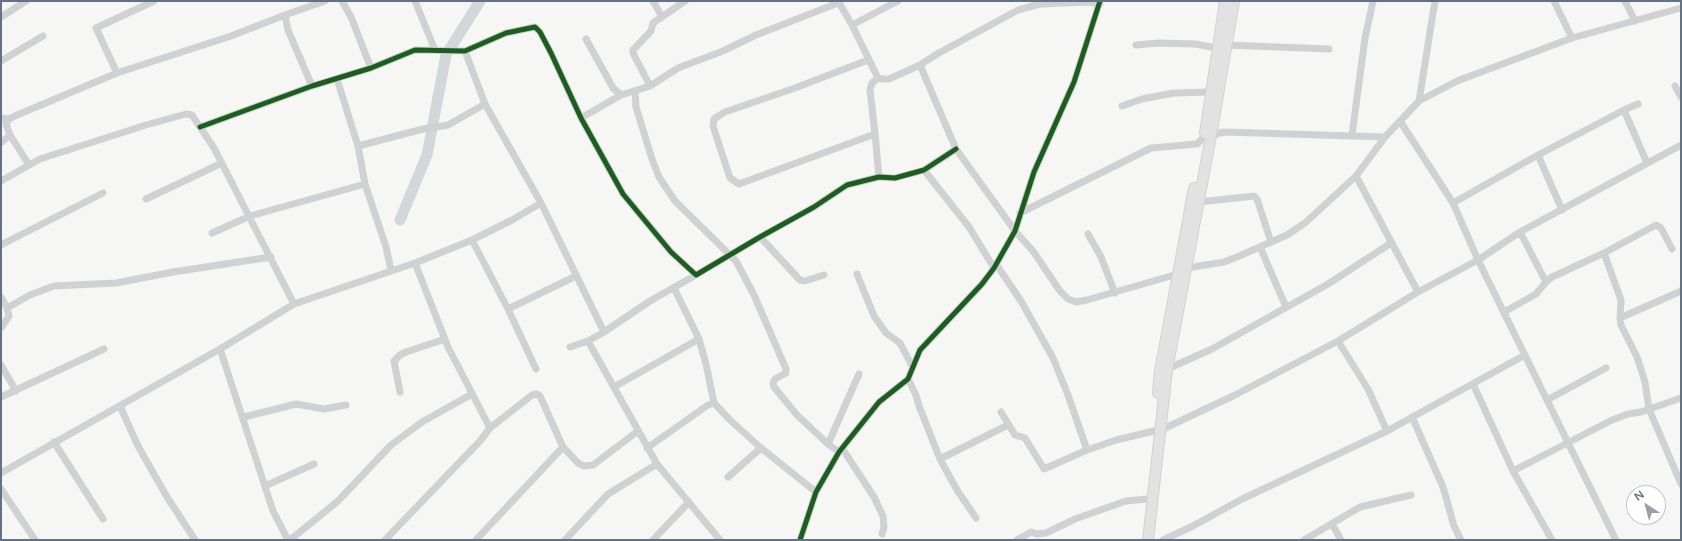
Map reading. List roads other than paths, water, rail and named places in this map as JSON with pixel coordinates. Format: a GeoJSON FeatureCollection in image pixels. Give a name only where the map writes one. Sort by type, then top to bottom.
{"type":"FeatureCollection","features":[{"type":"Feature","properties":{"kind":"main road"},"geometry":{"type":"LineString","coordinates":[[1164,370],[1187,268],[1199,202],[1222,46],[1225,1]]}},
{"type":"Feature","properties":{"kind":"main road"},"geometry":{"type":"LineString","coordinates":[[1148,540],[1164,370],[1178,274],[1208,137],[1211,92],[1234,1]]}},
{"type":"Feature","properties":{"kind":"main road"},"geometry":{"type":"LineString","coordinates":[[1141,540],[1158,431]]}},
{"type":"Feature","properties":{"kind":"street"},"geometry":{"type":"LineString","coordinates":[[1,17],[26,1]]}},
{"type":"Feature","properties":{"kind":"street"},"geometry":{"type":"LineString","coordinates":[[117,73],[96,28],[154,1]]}},
{"type":"Feature","properties":{"kind":"street"},"geometry":{"type":"LineString","coordinates":[[1,118],[9,119],[78,88],[117,73],[231,36],[284,14],[325,1]]}},
{"type":"Feature","properties":{"kind":"street"},"geometry":{"type":"LineString","coordinates":[[342,1],[351,17],[371,68]]}},
{"type":"Feature","properties":{"kind":"street"},"geometry":{"type":"LineString","coordinates":[[415,1],[435,50]]}},
{"type":"Feature","properties":{"kind":"street"},"geometry":{"type":"LineString","coordinates":[[653,1],[662,17]]}},
{"type":"Feature","properties":{"kind":"street"},"geometry":{"type":"LineString","coordinates":[[650,86],[633,53],[633,50],[651,31],[653,23],[686,1]]}},
{"type":"Feature","properties":{"kind":"street"},"geometry":{"type":"LineString","coordinates":[[852,25],[898,1]]}},
{"type":"Feature","properties":{"kind":"street"},"geometry":{"type":"LineString","coordinates":[[1352,135],[1373,1]]}},
{"type":"Feature","properties":{"kind":"street"},"geometry":{"type":"LineString","coordinates":[[1419,101],[1436,1]]}},
{"type":"Feature","properties":{"kind":"street"},"geometry":{"type":"LineString","coordinates":[[1554,1],[1572,38]]}},
{"type":"Feature","properties":{"kind":"street"},"geometry":{"type":"LineString","coordinates":[[1625,1],[1635,21]]}},
{"type":"Feature","properties":{"kind":"street"},"geometry":{"type":"LineString","coordinates":[[582,118],[621,95],[650,86],[678,68],[723,51],[756,35],[838,2],[852,25],[878,78]]}},
{"type":"Feature","properties":{"kind":"street"},"geometry":{"type":"LineString","coordinates":[[808,540],[802,536],[816,492],[840,450],[879,402],[908,378],[920,350],[982,284],[995,266],[1015,232],[1034,172],[1074,82],[1100,3],[1040,4],[1018,10],[949,47],[920,65],[889,79],[878,78],[872,83],[870,90],[879,177]]}},
{"type":"Feature","properties":{"kind":"street"},"geometry":{"type":"LineString","coordinates":[[1187,268],[1224,262],[1288,235],[1305,223],[1356,176],[1385,137],[1419,101],[1457,80],[1572,38],[1681,8]]}},
{"type":"Feature","properties":{"kind":"street"},"geometry":{"type":"LineString","coordinates":[[284,14],[293,42],[312,86]]}},
{"type":"Feature","properties":{"kind":"street"},"geometry":{"type":"LineString","coordinates":[[200,128],[312,86],[371,68],[415,50],[465,51],[506,33],[535,27],[540,32],[551,53],[582,118],[622,194],[671,252],[696,275]]}},
{"type":"Feature","properties":{"kind":"street"},"geometry":{"type":"LineString","coordinates":[[1,61],[43,36]]}},
{"type":"Feature","properties":{"kind":"street"},"geometry":{"type":"LineString","coordinates":[[586,39],[613,88],[621,95]]}},
{"type":"Feature","properties":{"kind":"street"},"geometry":{"type":"LineString","coordinates":[[1136,44],[1159,43],[1329,49]]}},
{"type":"Feature","properties":{"kind":"street"},"geometry":{"type":"LineString","coordinates":[[465,51],[485,104],[541,203],[604,332]]}},
{"type":"Feature","properties":{"kind":"street"},"geometry":{"type":"LineString","coordinates":[[868,60],[795,88],[725,112],[714,119],[713,126],[730,178],[739,184],[875,134]]}},
{"type":"Feature","properties":{"kind":"street"},"geometry":{"type":"LineString","coordinates":[[920,65],[956,149],[1015,232],[1033,251],[1060,291],[1068,298],[1076,302],[1087,300],[1178,274]]}},
{"type":"Feature","properties":{"kind":"street"},"geometry":{"type":"LineString","coordinates":[[337,78],[358,146],[364,184],[386,247],[390,270]]}},
{"type":"Feature","properties":{"kind":"street"},"geometry":{"type":"LineString","coordinates":[[1676,86],[1681,97]]}},
{"type":"Feature","properties":{"kind":"street"},"geometry":{"type":"LineString","coordinates":[[634,91],[638,114],[659,176],[675,201],[736,261],[754,295],[786,369],[786,374],[775,379],[773,383],[774,387],[797,415],[828,444],[840,450],[874,497],[883,516],[884,527],[882,534]]}},
{"type":"Feature","properties":{"kind":"street"},"geometry":{"type":"LineString","coordinates":[[1122,106],[1142,99],[1174,93],[1211,92]]}},
{"type":"Feature","properties":{"kind":"street"},"geometry":{"type":"LineString","coordinates":[[358,146],[423,129],[448,125],[485,104]]}},
{"type":"Feature","properties":{"kind":"street"},"geometry":{"type":"LineString","coordinates":[[1454,203],[1538,155],[1638,104]]}},
{"type":"Feature","properties":{"kind":"street"},"geometry":{"type":"LineString","coordinates":[[1624,110],[1647,163]]}},
{"type":"Feature","properties":{"kind":"street"},"geometry":{"type":"LineString","coordinates":[[1,181],[29,165],[48,157],[146,125],[186,114],[192,115],[222,163],[294,304]]}},
{"type":"Feature","properties":{"kind":"street"},"geometry":{"type":"LineString","coordinates":[[9,119],[6,124],[10,135],[29,165]]}},
{"type":"Feature","properties":{"kind":"street"},"geometry":{"type":"LineString","coordinates":[[1400,121],[1454,203],[1478,260],[1616,540]]}},
{"type":"Feature","properties":{"kind":"street"},"geometry":{"type":"LineString","coordinates":[[1020,213],[1151,148],[1197,144],[1208,137],[1224,132],[1385,137]]}},
{"type":"Feature","properties":{"kind":"street"},"geometry":{"type":"LineString","coordinates":[[1,143],[10,135]]}},
{"type":"Feature","properties":{"kind":"street"},"geometry":{"type":"LineString","coordinates":[[1000,412],[1015,435],[1025,438],[1044,469],[1087,450],[1116,440],[1158,431],[1235,396],[1338,341],[1418,292],[1478,260],[1520,232],[1681,145]]}},
{"type":"Feature","properties":{"kind":"street"},"geometry":{"type":"LineString","coordinates":[[570,347],[588,341],[604,332],[650,301],[814,207],[847,186],[879,177],[895,178],[924,170],[956,149]]}},
{"type":"Feature","properties":{"kind":"street"},"geometry":{"type":"LineString","coordinates":[[1538,155],[1562,210]]}},
{"type":"Feature","properties":{"kind":"street"},"geometry":{"type":"LineString","coordinates":[[146,199],[222,163]]}},
{"type":"Feature","properties":{"kind":"street"},"geometry":{"type":"LineString","coordinates":[[924,170],[969,227],[1021,301],[1053,358],[1068,395],[1087,450]]}},
{"type":"Feature","properties":{"kind":"street"},"geometry":{"type":"LineString","coordinates":[[1356,176],[1418,292]]}},
{"type":"Feature","properties":{"kind":"street"},"geometry":{"type":"LineString","coordinates":[[212,232],[250,216],[364,184]]}},
{"type":"Feature","properties":{"kind":"street"},"geometry":{"type":"LineString","coordinates":[[1,245],[102,193]]}},
{"type":"Feature","properties":{"kind":"street"},"geometry":{"type":"LineString","coordinates":[[1199,202],[1254,196],[1257,199],[1271,242]]}},
{"type":"Feature","properties":{"kind":"street"},"geometry":{"type":"LineString","coordinates":[[1,473],[220,349],[294,304],[390,270],[415,263],[472,240],[512,220],[541,203]]}},
{"type":"Feature","properties":{"kind":"street"},"geometry":{"type":"LineString","coordinates":[[1504,312],[1536,294],[1546,282],[1656,225],[1661,228],[1672,249]]}},
{"type":"Feature","properties":{"kind":"street"},"geometry":{"type":"LineString","coordinates":[[1520,232],[1546,282]]}},
{"type":"Feature","properties":{"kind":"street"},"geometry":{"type":"LineString","coordinates":[[1088,234],[1102,257],[1115,293]]}},
{"type":"Feature","properties":{"kind":"street"},"geometry":{"type":"LineString","coordinates":[[760,237],[800,280],[824,275]]}},
{"type":"Feature","properties":{"kind":"street"},"geometry":{"type":"LineString","coordinates":[[472,240],[508,309],[536,369]]}},
{"type":"Feature","properties":{"kind":"street"},"geometry":{"type":"LineString","coordinates":[[1164,370],[1212,349],[1328,284],[1391,243]]}},
{"type":"Feature","properties":{"kind":"street"},"geometry":{"type":"LineString","coordinates":[[1260,247],[1286,307]]}},
{"type":"Feature","properties":{"kind":"street"},"geometry":{"type":"LineString","coordinates":[[1604,253],[1621,300],[1621,326],[1637,357],[1645,382],[1649,410],[1678,469],[1681,484]]}},
{"type":"Feature","properties":{"kind":"street"},"geometry":{"type":"LineString","coordinates":[[7,308],[30,295],[54,286],[116,283],[173,272],[271,257]]}},
{"type":"Feature","properties":{"kind":"street"},"geometry":{"type":"LineString","coordinates":[[415,263],[445,338],[490,428]]}},
{"type":"Feature","properties":{"kind":"street"},"geometry":{"type":"LineString","coordinates":[[857,274],[874,316],[886,333],[900,343],[913,366]]}},
{"type":"Feature","properties":{"kind":"street"},"geometry":{"type":"LineString","coordinates":[[508,309],[576,276]]}},
{"type":"Feature","properties":{"kind":"street"},"geometry":{"type":"LineString","coordinates":[[674,288],[699,339],[714,403],[730,420],[761,448],[816,492]]}},
{"type":"Feature","properties":{"kind":"street"},"geometry":{"type":"LineString","coordinates":[[1620,318],[1681,291]]}},
{"type":"Feature","properties":{"kind":"street"},"geometry":{"type":"LineString","coordinates":[[1,297],[7,308],[9,316],[1,328]]}},
{"type":"Feature","properties":{"kind":"street"},"geometry":{"type":"LineString","coordinates":[[400,392],[394,361],[406,352],[445,338]]}},
{"type":"Feature","properties":{"kind":"street"},"geometry":{"type":"LineString","coordinates":[[614,387],[699,339]]}},
{"type":"Feature","properties":{"kind":"street"},"geometry":{"type":"LineString","coordinates":[[588,341],[657,464],[720,540]]}},
{"type":"Feature","properties":{"kind":"street"},"geometry":{"type":"LineString","coordinates":[[1338,341],[1368,389],[1388,431]]}},
{"type":"Feature","properties":{"kind":"street"},"geometry":{"type":"LineString","coordinates":[[1,397],[104,349]]}},
{"type":"Feature","properties":{"kind":"street"},"geometry":{"type":"LineString","coordinates":[[220,349],[244,417],[273,511],[289,540],[338,502],[391,446],[422,422],[472,394]]}},
{"type":"Feature","properties":{"kind":"street"},"geometry":{"type":"LineString","coordinates":[[1163,540],[1193,526],[1242,499],[1388,431],[1525,355]]}},
{"type":"Feature","properties":{"kind":"street"},"geometry":{"type":"LineString","coordinates":[[1,365],[16,391]]}},
{"type":"Feature","properties":{"kind":"street"},"geometry":{"type":"LineString","coordinates":[[1547,400],[1606,368]]}},
{"type":"Feature","properties":{"kind":"street"},"geometry":{"type":"LineString","coordinates":[[828,444],[859,374]]}},
{"type":"Feature","properties":{"kind":"street"},"geometry":{"type":"LineString","coordinates":[[908,378],[940,459],[957,490],[976,518]]}},
{"type":"Feature","properties":{"kind":"street"},"geometry":{"type":"LineString","coordinates":[[1473,384],[1512,471],[1552,540]]}},
{"type":"Feature","properties":{"kind":"street"},"geometry":{"type":"LineString","coordinates":[[385,540],[480,441],[490,428],[532,395],[536,394],[540,396],[563,447],[578,463],[584,466],[593,465],[638,431]]}},
{"type":"Feature","properties":{"kind":"street"},"geometry":{"type":"LineString","coordinates":[[1512,471],[1612,420],[1628,414],[1649,410],[1681,398]]}},
{"type":"Feature","properties":{"kind":"street"},"geometry":{"type":"LineString","coordinates":[[647,448],[708,405],[714,403]]}},
{"type":"Feature","properties":{"kind":"street"},"geometry":{"type":"LineString","coordinates":[[244,417],[296,404],[324,409],[346,405]]}},
{"type":"Feature","properties":{"kind":"street"},"geometry":{"type":"LineString","coordinates":[[120,406],[138,446],[160,484],[196,540]]}},
{"type":"Feature","properties":{"kind":"street"},"geometry":{"type":"LineString","coordinates":[[1412,417],[1443,487],[1454,526],[1461,540]]}},
{"type":"Feature","properties":{"kind":"street"},"geometry":{"type":"LineString","coordinates":[[940,459],[1008,425]]}},
{"type":"Feature","properties":{"kind":"street"},"geometry":{"type":"LineString","coordinates":[[54,442],[103,519]]}},
{"type":"Feature","properties":{"kind":"street"},"geometry":{"type":"LineString","coordinates":[[476,540],[563,447]]}},
{"type":"Feature","properties":{"kind":"street"},"geometry":{"type":"LineString","coordinates":[[728,477],[761,448]]}},
{"type":"Feature","properties":{"kind":"street"},"geometry":{"type":"LineString","coordinates":[[265,486],[314,464]]}},
{"type":"Feature","properties":{"kind":"street"},"geometry":{"type":"LineString","coordinates":[[564,540],[608,494],[657,464]]}},
{"type":"Feature","properties":{"kind":"street"},"geometry":{"type":"LineString","coordinates":[[1,489],[35,540]]}},
{"type":"Feature","properties":{"kind":"street"},"geometry":{"type":"LineString","coordinates":[[1304,540],[1360,507],[1411,495]]}},
{"type":"Feature","properties":{"kind":"street"},"geometry":{"type":"LineString","coordinates":[[1017,540],[1031,532],[1037,534],[1046,533],[1075,519],[1126,501],[1147,499]]}},
{"type":"Feature","properties":{"kind":"street"},"geometry":{"type":"LineString","coordinates":[[653,540],[689,502]]}},
{"type":"Feature","properties":{"kind":"street"},"geometry":{"type":"LineString","coordinates":[[1332,524],[1341,540]]}},
{"type":"Feature","properties":{"kind":"waterway"},"geometry":{"type":"LineString","coordinates":[[400,220],[427,155],[446,55],[480,1]]}}]}
